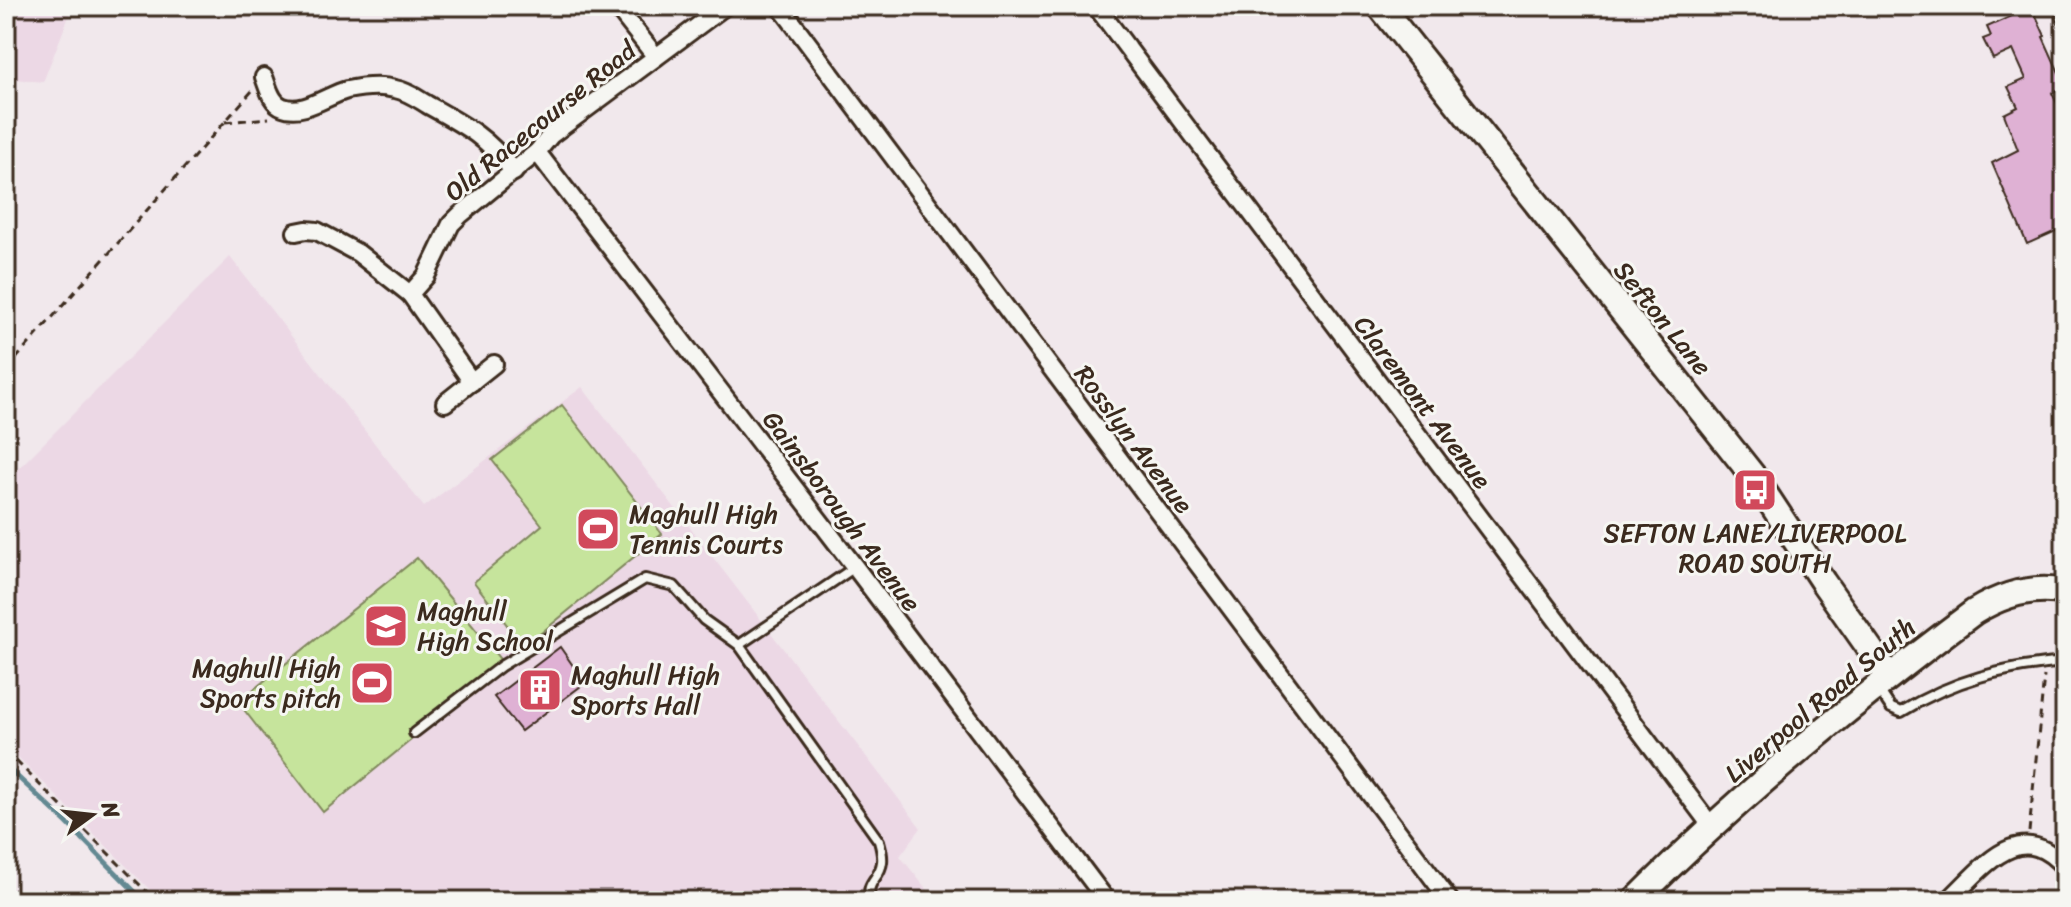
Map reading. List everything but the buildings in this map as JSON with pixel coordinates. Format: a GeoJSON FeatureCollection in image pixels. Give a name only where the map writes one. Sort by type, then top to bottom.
{"type":"FeatureCollection","features":[{"type":"Feature","properties":{"kind":"main road","name":"Sefton Lane"},"geometry":{"type":"LineString","coordinates":[[1380,6],[1754,477],[1823,582],[1882,681]]}},
{"type":"Feature","properties":{"kind":"main road","name":"Liverpool Road South"},"geometry":{"type":"LineString","coordinates":[[1635,901],[1810,740],[1974,612],[1989,603],[2035,589],[2065,592]]}},
{"type":"Feature","properties":{"kind":"street"},"geometry":{"type":"LineString","coordinates":[[616,6],[656,57]]}},
{"type":"Feature","properties":{"kind":"street","name":"Old Racecourse Road"},"geometry":{"type":"LineString","coordinates":[[410,294],[426,276],[451,224],[460,215],[537,152],[551,135],[725,6]]}},
{"type":"Feature","properties":{"kind":"street","name":"Rosslyn Avenue"},"geometry":{"type":"LineString","coordinates":[[780,6],[1450,901]]}},
{"type":"Feature","properties":{"kind":"street","name":"Claremont Avenue"},"geometry":{"type":"LineString","coordinates":[[1096,6],[1712,827]]}},
{"type":"Feature","properties":{"kind":"street"},"geometry":{"type":"LineString","coordinates":[[264,77],[273,100],[283,108],[301,108],[345,91],[369,87],[395,89],[409,94],[469,127],[496,149],[514,172]]}},
{"type":"Feature","properties":{"kind":"street","name":"Gainsborough Avenue"},"geometry":{"type":"LineString","coordinates":[[537,152],[1107,901]]}},
{"type":"Feature","properties":{"kind":"street"},"geometry":{"type":"LineString","coordinates":[[296,232],[317,231],[358,253],[410,294],[472,382]]}},
{"type":"Feature","properties":{"kind":"street"},"geometry":{"type":"LineString","coordinates":[[445,403],[494,364]]}},
{"type":"Feature","properties":{"kind":"street"},"geometry":{"type":"LineString","coordinates":[[1948,901],[2000,852],[2015,846],[2041,848],[2054,855],[2065,868]]}},
{"type":"Feature","properties":{"kind":"lane"},"geometry":{"type":"LineString","coordinates":[[2065,391],[2065,407]]}},
{"type":"Feature","properties":{"kind":"lane"},"geometry":{"type":"LineString","coordinates":[[739,645],[855,567]]}},
{"type":"Feature","properties":{"kind":"lane"},"geometry":{"type":"LineString","coordinates":[[414,733],[501,666],[645,579],[674,586],[704,620],[739,645],[879,841],[882,862],[879,874],[870,883],[868,893],[871,901]]}},
{"type":"Feature","properties":{"kind":"lane"},"geometry":{"type":"LineString","coordinates":[[1882,681],[1891,708],[1901,712],[1950,686],[1994,673],[2065,662]]}},
{"type":"Feature","properties":{"kind":"path"},"geometry":{"type":"LineString","coordinates":[[6,370],[264,77]]}},
{"type":"Feature","properties":{"kind":"path"},"geometry":{"type":"LineString","coordinates":[[225,122],[275,118],[301,108]]}},
{"type":"Feature","properties":{"kind":"path"},"geometry":{"type":"LineString","coordinates":[[2027,846],[2045,664]]}},
{"type":"Feature","properties":{"kind":"path"},"geometry":{"type":"LineString","coordinates":[[6,751],[156,901]]}},
{"type":"Feature","properties":{"kind":"shaded area"},"geometry":{"type":"Polygon","coordinates":[[[6,6],[73,6],[43,82],[6,78],[6,6]]]}},
{"type":"Feature","properties":{"kind":"shaded area","name":"Maghull High School"},"geometry":{"type":"Polygon","coordinates":[[[230,257],[424,507],[582,387],[921,828],[900,856],[936,901],[161,901],[6,745],[6,481],[230,257]]]}},
{"type":"Feature","properties":{"kind":"green space","name":"Maghull High Tennis Courts"},"geometry":{"type":"Polygon","coordinates":[[[562,405],[662,534],[524,647],[474,582],[542,525],[492,460],[562,405]]]}},
{"type":"Feature","properties":{"kind":"green space","name":"Maghull High Sports pitch"},"geometry":{"type":"Polygon","coordinates":[[[417,558],[504,664],[323,812],[238,702],[417,558]]]}},
{"type":"Feature","properties":{"kind":"waterway"},"geometry":{"type":"LineString","coordinates":[[6,766],[144,901]]}},
{"type":"Feature","properties":{"kind":"place","name":"SEFTON LANE/LIVERPOOL ROAD SOUTH"},"geometry":{"type":"Point","coordinates":[1755,490]}},
{"type":"Feature","properties":{"kind":"place","name":"Maghull High Tennis Courts"},"geometry":{"type":"Point","coordinates":[598,529]}},
{"type":"Feature","properties":{"kind":"place","name":"Maghull High School"},"geometry":{"type":"Point","coordinates":[386,626]}},
{"type":"Feature","properties":{"kind":"place","name":"Maghull High Sports pitch"},"geometry":{"type":"Point","coordinates":[372,683]}},
{"type":"Feature","properties":{"kind":"place","name":"Maghull High Sports Hall"},"geometry":{"type":"Point","coordinates":[540,690]}}]}
